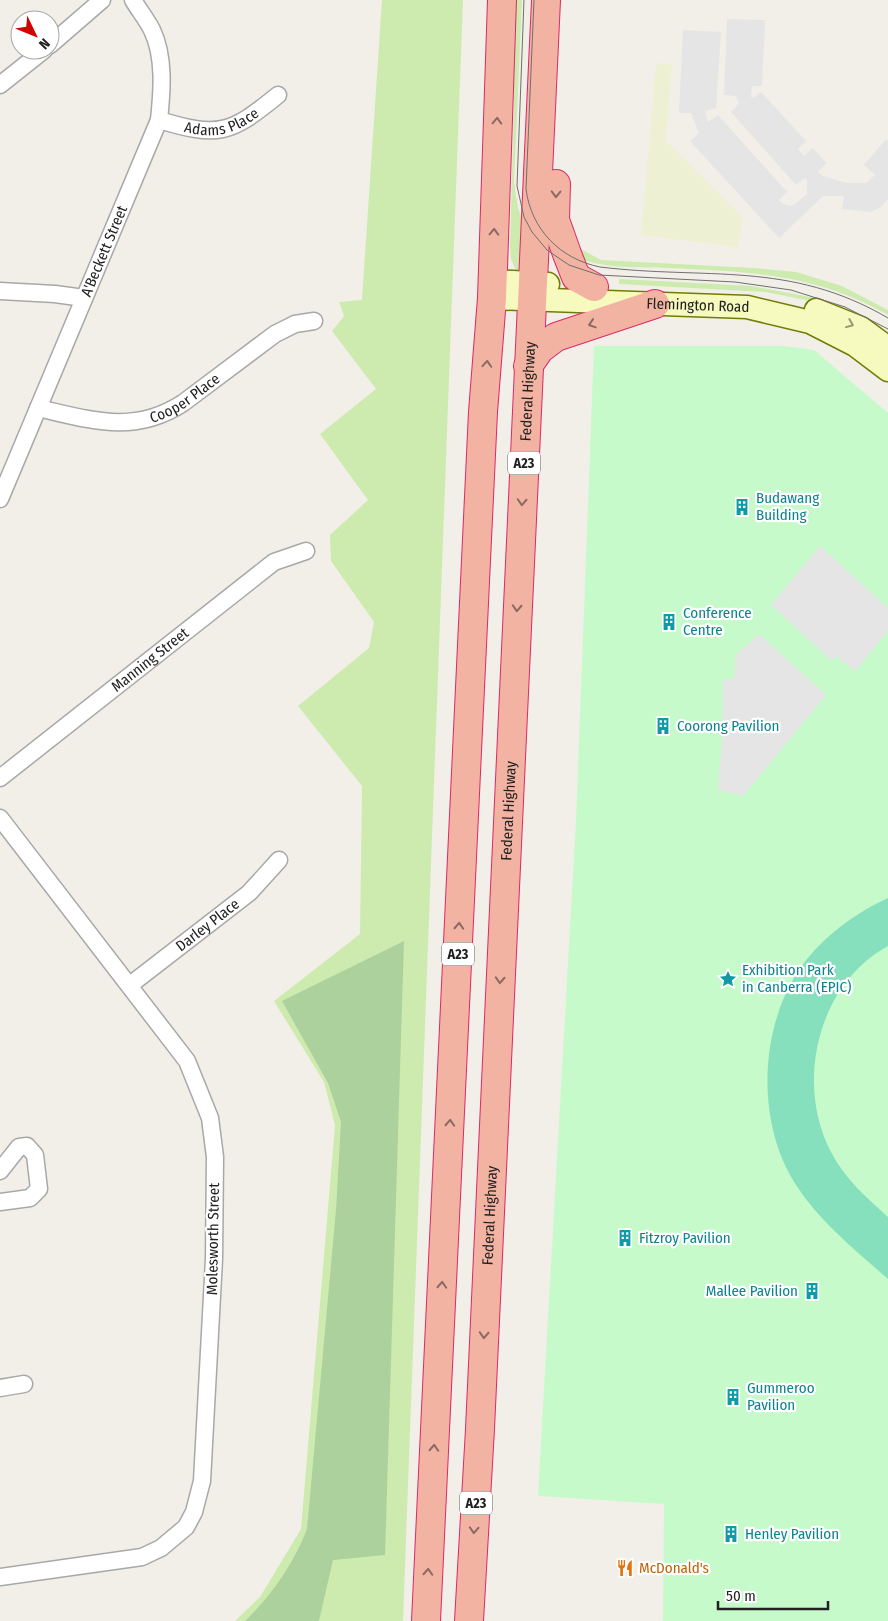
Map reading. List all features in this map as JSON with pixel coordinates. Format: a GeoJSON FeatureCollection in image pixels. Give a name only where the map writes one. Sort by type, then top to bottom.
{"type":"FeatureCollection","features":[{"type":"Feature","properties":{"kind":"highway","name":"A23"},"geometry":{"type":"LineString","coordinates":[[426,1621],[483,412],[492,289],[502,0]]}},
{"type":"Feature","properties":{"kind":"highway","name":"Federal Highway"},"geometry":{"type":"LineString","coordinates":[[469,1621],[480,1429],[546,0]]}},
{"type":"Feature","properties":{"kind":"highway"},"geometry":{"type":"LineString","coordinates":[[544,42],[558,86],[555,220],[576,277],[594,287]]}},
{"type":"Feature","properties":{"kind":"highway"},"geometry":{"type":"LineString","coordinates":[[528,366],[540,348],[556,337],[655,304]]}},
{"type":"Feature","properties":{"kind":"main road","name":"Flemington Road"},"geometry":{"type":"LineString","coordinates":[[533,291],[594,287],[753,296],[796,304],[861,328],[888,348]]}},
{"type":"Feature","properties":{"kind":"main road","name":"Flemington Road"},"geometry":{"type":"LineString","coordinates":[[492,289],[533,291],[655,304],[747,307],[794,316],[855,345],[888,370]]}},
{"type":"Feature","properties":{"kind":"street"},"geometry":{"type":"LineString","coordinates":[[60,36],[102,0]]}},
{"type":"Feature","properties":{"kind":"street","name":"A'Beckett Street"},"geometry":{"type":"LineString","coordinates":[[0,499],[159,120],[162,93],[160,61],[153,31],[133,0]]}},
{"type":"Feature","properties":{"kind":"street"},"geometry":{"type":"LineString","coordinates":[[0,85],[31,60]]}},
{"type":"Feature","properties":{"kind":"street","name":"Adams Place"},"geometry":{"type":"LineString","coordinates":[[159,120],[198,131],[225,129],[250,118],[278,95]]}},
{"type":"Feature","properties":{"kind":"street"},"geometry":{"type":"LineString","coordinates":[[0,291],[55,294],[84,298]]}},
{"type":"Feature","properties":{"kind":"street","name":"Cooper Place"},"geometry":{"type":"LineString","coordinates":[[38,408],[112,423],[150,420],[167,414],[275,334],[295,324],[314,321]]}},
{"type":"Feature","properties":{"kind":"street","name":"Manning Street"},"geometry":{"type":"LineString","coordinates":[[0,778],[274,562],[306,551]]}},
{"type":"Feature","properties":{"kind":"street","name":"Molesworth Street"},"geometry":{"type":"LineString","coordinates":[[0,818],[187,1061],[203,1097],[215,1157],[213,1287],[205,1449],[199,1498],[186,1527],[161,1548],[142,1557],[0,1577]]}},
{"type":"Feature","properties":{"kind":"street","name":"Darley Place"},"geometry":{"type":"LineString","coordinates":[[130,985],[249,893],[279,860]]}},
{"type":"Feature","properties":{"kind":"street"},"geometry":{"type":"LineString","coordinates":[[0,1171],[19,1147],[27,1146],[35,1155],[39,1188],[30,1198],[0,1202]]}},
{"type":"Feature","properties":{"kind":"street"},"geometry":{"type":"LineString","coordinates":[[0,1388],[24,1384]]}},
{"type":"Feature","properties":{"kind":"green space"},"geometry":{"type":"Polygon","coordinates":[[[382,0],[463,0],[403,1621],[235,1621],[260,1597],[301,1529],[335,1125],[324,1082],[274,1001],[360,934],[362,786],[298,706],[369,648],[374,622],[331,561],[330,535],[368,500],[320,434],[376,389],[332,331],[344,316],[339,302],[362,300],[382,0]]]}},
{"type":"Feature","properties":{"kind":"green space"},"geometry":{"type":"Polygon","coordinates":[[[511,0],[522,0],[514,182],[518,208],[523,221],[526,275],[516,271],[511,259],[510,247],[514,106],[511,0]]]}},
{"type":"Feature","properties":{"kind":"green space"},"geometry":{"type":"Polygon","coordinates":[[[656,63],[672,64],[666,141],[743,218],[738,247],[641,235],[656,63]]]}},
{"type":"Feature","properties":{"kind":"green space"},"geometry":{"type":"Polygon","coordinates":[[[577,247],[601,260],[796,272],[842,286],[888,310],[888,315],[834,290],[781,277],[727,271],[622,267],[600,264],[578,258],[577,247]]]}},
{"type":"Feature","properties":{"kind":"green space"},"geometry":{"type":"Polygon","coordinates":[[[619,279],[751,286],[816,298],[815,302],[766,292],[619,284],[619,279]]]}},
{"type":"Feature","properties":{"kind":"green space","name":"Exhibition Park in Canberra (EPIC)"},"geometry":{"type":"Polygon","coordinates":[[[594,346],[785,346],[814,350],[888,413],[888,1621],[663,1621],[664,1504],[538,1496],[576,820],[594,346]]]}},
{"type":"Feature","properties":{"kind":"green space"},"geometry":{"type":"Polygon","coordinates":[[[888,898],[888,946],[864,963],[844,985],[829,1010],[819,1038],[814,1067],[815,1096],[820,1125],[831,1152],[849,1179],[888,1217],[888,1279],[827,1223],[796,1185],[784,1162],[775,1138],[768,1086],[769,1059],[773,1033],[780,1008],[798,971],[808,957],[845,923],[888,898]]]}},
{"type":"Feature","properties":{"kind":"green space"},"geometry":{"type":"Polygon","coordinates":[[[404,941],[385,1555],[333,1560],[319,1621],[245,1621],[281,1578],[296,1554],[307,1529],[336,1210],[341,1122],[328,1083],[282,1001],[404,941]]]}},
{"type":"Feature","properties":{"kind":"shaded area"},"geometry":{"type":"Polygon","coordinates":[[[727,19],[765,20],[762,86],[752,86],[751,97],[754,98],[761,92],[806,141],[798,149],[804,156],[813,148],[826,163],[818,172],[823,176],[846,183],[866,183],[875,175],[864,165],[886,139],[888,141],[888,199],[881,207],[871,212],[842,209],[844,196],[823,196],[779,238],[690,141],[699,133],[691,113],[679,113],[683,30],[721,32],[716,108],[705,111],[708,122],[718,115],[787,192],[779,200],[783,204],[790,206],[795,204],[807,194],[807,179],[804,178],[796,185],[731,112],[739,104],[736,96],[724,95],[727,19]]]}},
{"type":"Feature","properties":{"kind":"shaded area"},"geometry":{"type":"Polygon","coordinates":[[[820,546],[888,608],[888,631],[855,671],[836,656],[832,661],[771,605],[820,546]]]}},
{"type":"Feature","properties":{"kind":"shaded area"},"geometry":{"type":"Polygon","coordinates":[[[759,634],[826,695],[743,796],[718,790],[722,741],[723,679],[734,679],[736,655],[759,634]]]}},
{"type":"Feature","properties":{"kind":"tram line"},"geometry":{"type":"LineString","coordinates":[[524,0],[517,186],[524,217],[532,232],[547,250],[569,265],[599,275],[735,282],[791,290],[845,307],[888,329]]}},
{"type":"Feature","properties":{"kind":"tram line"},"geometry":{"type":"LineString","coordinates":[[534,0],[526,189],[534,217],[541,229],[560,249],[572,257],[600,267],[639,271],[747,276],[816,287],[852,300],[888,318]]}},
{"type":"Feature","properties":{"kind":"place","name":"Budawang Building"},"geometry":{"type":"Point","coordinates":[742,507]}},
{"type":"Feature","properties":{"kind":"place","name":"Conference Centre"},"geometry":{"type":"Point","coordinates":[669,622]}},
{"type":"Feature","properties":{"kind":"place","name":"Coorong Pavilion"},"geometry":{"type":"Point","coordinates":[663,726]}},
{"type":"Feature","properties":{"kind":"place","name":"Exhibition Park in Canberra (EPIC)"},"geometry":{"type":"Point","coordinates":[728,979]}},
{"type":"Feature","properties":{"kind":"place","name":"Fitzroy Pavilion"},"geometry":{"type":"Point","coordinates":[625,1238]}},
{"type":"Feature","properties":{"kind":"place","name":"Mallee Pavilion"},"geometry":{"type":"Point","coordinates":[812,1291]}},
{"type":"Feature","properties":{"kind":"place","name":"Gummeroo Pavilion"},"geometry":{"type":"Point","coordinates":[733,1397]}},
{"type":"Feature","properties":{"kind":"place","name":"Henley Pavilion"},"geometry":{"type":"Point","coordinates":[731,1534]}},
{"type":"Feature","properties":{"kind":"place","name":"McDonald's"},"geometry":{"type":"Point","coordinates":[625,1568]}}]}
